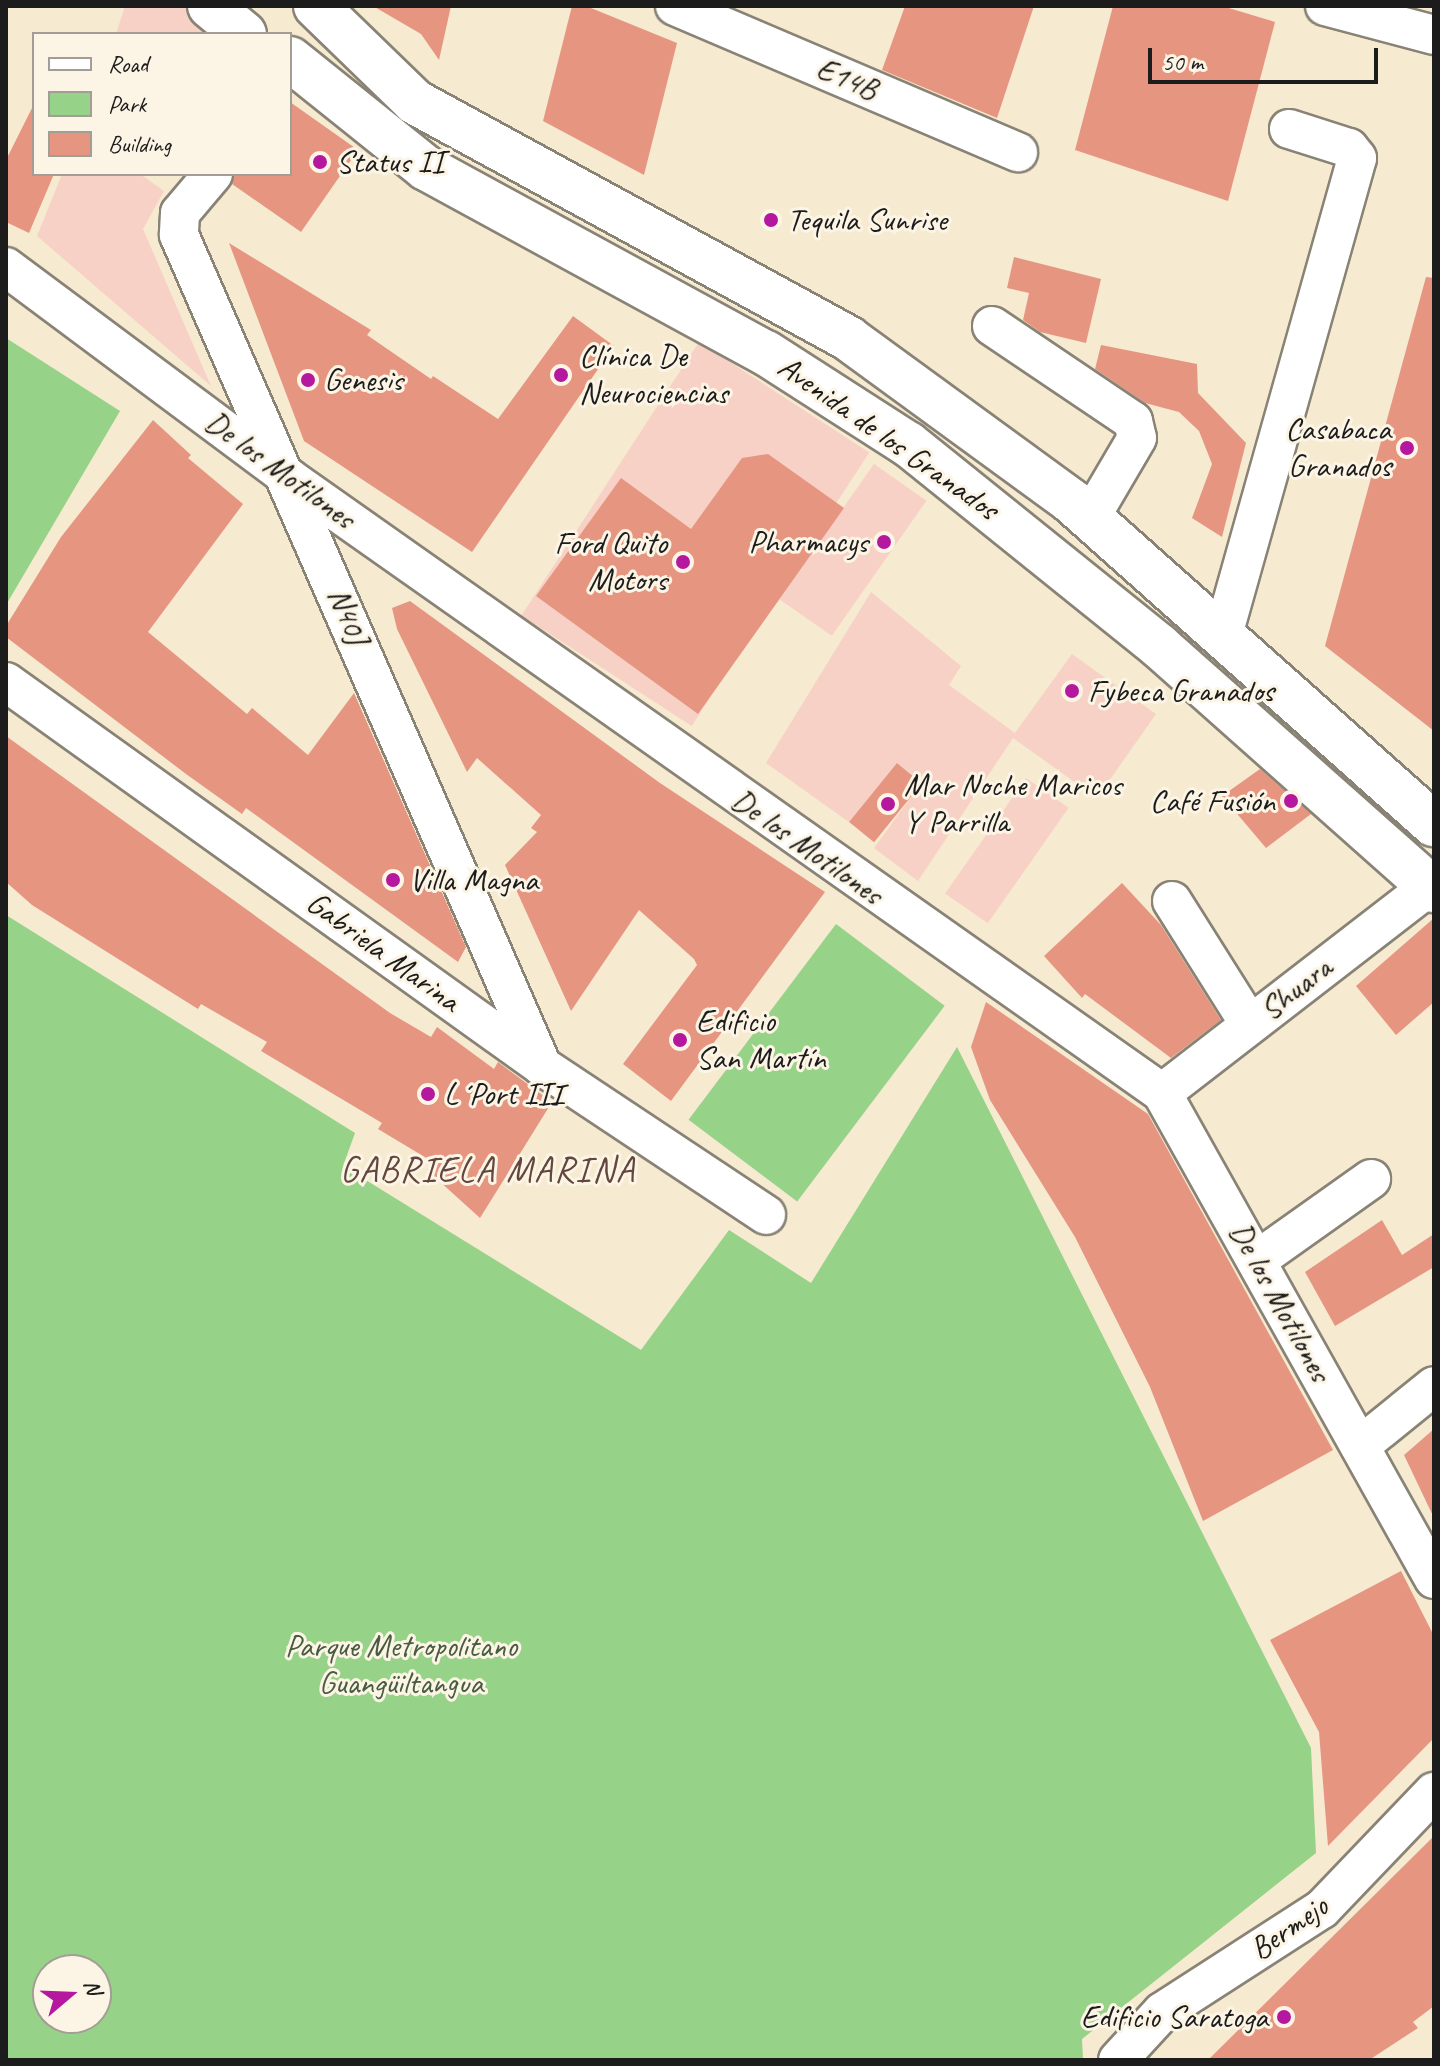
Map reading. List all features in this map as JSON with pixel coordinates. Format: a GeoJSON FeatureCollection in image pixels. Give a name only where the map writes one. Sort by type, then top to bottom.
{"type":"FeatureCollection","features":[{"type":"Feature","properties":{"kind":"main road"},"geometry":{"type":"LineString","coordinates":[[210,6],[242,32]]}},
{"type":"Feature","properties":{"kind":"main road"},"geometry":{"type":"LineString","coordinates":[[241,6],[263,32]]}},
{"type":"Feature","properties":{"kind":"main road","name":"Avenida de los Granados"},"geometry":{"type":"LineString","coordinates":[[316,6],[415,102],[849,339],[1090,518],[1434,824]]}},
{"type":"Feature","properties":{"kind":"main road","name":"Avenida de los Granados"},"geometry":{"type":"LineString","coordinates":[[293,69],[426,168],[766,353],[908,444],[1159,646],[1432,888]]}},
{"type":"Feature","properties":{"kind":"street","name":"E14B"},"geometry":{"type":"LineString","coordinates":[[675,6],[1018,152]]}},
{"type":"Feature","properties":{"kind":"street"},"geometry":{"type":"LineString","coordinates":[[1325,6],[1434,35]]}},
{"type":"Feature","properties":{"kind":"street"},"geometry":{"type":"LineString","coordinates":[[1223,635],[1357,158],[1349,148],[1289,129]]}},
{"type":"Feature","properties":{"kind":"street","name":"N40J"},"geometry":{"type":"LineString","coordinates":[[211,176],[180,213],[179,235],[289,478],[542,1066]]}},
{"type":"Feature","properties":{"kind":"street","name":"De los Motilones"},"geometry":{"type":"LineString","coordinates":[[6,267],[289,478],[1162,1093],[1434,1579]]}},
{"type":"Feature","properties":{"kind":"street"},"geometry":{"type":"LineString","coordinates":[[992,326],[1133,421],[1137,438],[1090,518]]}},
{"type":"Feature","properties":{"kind":"street","name":"Gabriela Marina"},"geometry":{"type":"LineString","coordinates":[[6,682],[542,1066],[766,1215]]}},
{"type":"Feature","properties":{"kind":"street","name":"Shuara"},"geometry":{"type":"LineString","coordinates":[[1162,1093],[1432,888]]}},
{"type":"Feature","properties":{"kind":"street"},"geometry":{"type":"LineString","coordinates":[[1172,901],[1250,1025]]}},
{"type":"Feature","properties":{"kind":"street"},"geometry":{"type":"LineString","coordinates":[[1257,1260],[1371,1179]]}},
{"type":"Feature","properties":{"kind":"street"},"geometry":{"type":"LineString","coordinates":[[1360,1446],[1434,1386]]}},
{"type":"Feature","properties":{"kind":"street","name":"Bermejo"},"geometry":{"type":"LineString","coordinates":[[1124,2055],[1162,2012],[1322,1909],[1434,1792]]}},
{"type":"Feature","properties":{"kind":"shaded area"},"geometry":{"type":"Polygon","coordinates":[[[125,6],[190,6],[213,32],[117,32],[125,6]]]}},
{"type":"Feature","properties":{"kind":"shaded area"},"geometry":{"type":"Polygon","coordinates":[[[61,176],[143,176],[164,191],[143,229],[211,386],[37,236],[61,176]]]}},
{"type":"Feature","properties":{"kind":"shaded area","name":"Ford Quito Motors"},"geometry":{"type":"Polygon","coordinates":[[[699,342],[869,453],[692,726],[521,615],[699,342]]]}},
{"type":"Feature","properties":{"kind":"shaded area"},"geometry":{"type":"Polygon","coordinates":[[[874,464],[926,501],[832,636],[779,599],[874,464]]]}},
{"type":"Feature","properties":{"kind":"shaded area"},"geometry":{"type":"Polygon","coordinates":[[[871,592],[961,666],[949,685],[1015,733],[1072,654],[1156,714],[1097,798],[1013,738],[918,881],[874,848],[922,782],[897,763],[853,825],[766,763],[871,592]]]}},
{"type":"Feature","properties":{"kind":"shaded area"},"geometry":{"type":"Polygon","coordinates":[[[1026,778],[1069,808],[988,923],[945,894],[1026,778]]]}},
{"type":"Feature","properties":{"kind":"green space"},"geometry":{"type":"Polygon","coordinates":[[[6,338],[120,411],[6,605],[6,338]]]}},
{"type":"Feature","properties":{"kind":"green space","name":"Parque Metropolitano Guangüiltangua"},"geometry":{"type":"Polygon","coordinates":[[[6,915],[355,1133],[343,1166],[641,1350],[729,1230],[811,1283],[957,1047],[1311,1748],[1316,1853],[1082,2039],[1083,2060],[6,2060],[6,915]]]}},
{"type":"Feature","properties":{"kind":"green space"},"geometry":{"type":"Polygon","coordinates":[[[836,924],[945,1006],[797,1202],[689,1120],[836,924]]]}},
{"type":"Feature","properties":{"kind":"building"},"geometry":{"type":"Polygon","coordinates":[[[373,6],[451,6],[439,60],[421,34],[373,6]]]}},
{"type":"Feature","properties":{"kind":"building"},"geometry":{"type":"Polygon","coordinates":[[[572,6],[586,6],[677,43],[644,175],[543,121],[572,6]]]}},
{"type":"Feature","properties":{"kind":"building"},"geometry":{"type":"Polygon","coordinates":[[[905,6],[1034,6],[997,118],[882,70],[905,6]]]}},
{"type":"Feature","properties":{"kind":"building"},"geometry":{"type":"Polygon","coordinates":[[[1113,6],[1222,6],[1275,22],[1228,201],[1075,150],[1113,6]]]}},
{"type":"Feature","properties":{"kind":"building","name":"Status II"},"geometry":{"type":"Polygon","coordinates":[[[292,103],[358,150],[301,232],[232,184],[234,176],[292,176],[292,103]]]}},
{"type":"Feature","properties":{"kind":"building"},"geometry":{"type":"Polygon","coordinates":[[[32,108],[32,176],[53,176],[29,233],[6,222],[6,160],[32,108]]]}},
{"type":"Feature","properties":{"kind":"building"},"geometry":{"type":"Polygon","coordinates":[[[229,243],[371,330],[367,335],[431,379],[433,376],[498,419],[573,316],[614,346],[472,552],[304,441],[229,243]]]}},
{"type":"Feature","properties":{"kind":"building"},"geometry":{"type":"Polygon","coordinates":[[[1014,257],[1101,279],[1086,343],[1040,332],[1023,320],[1029,293],[1007,288],[1014,257]]]}},
{"type":"Feature","properties":{"kind":"building","name":"Casabaca Granados"},"geometry":{"type":"Polygon","coordinates":[[[1426,277],[1434,278],[1434,731],[1325,646],[1426,277]]]}},
{"type":"Feature","properties":{"kind":"building"},"geometry":{"type":"Polygon","coordinates":[[[1101,345],[1197,364],[1198,393],[1246,443],[1222,537],[1192,518],[1212,464],[1199,431],[1179,412],[1145,403],[1095,369],[1101,345]]]}},
{"type":"Feature","properties":{"kind":"building"},"geometry":{"type":"Polygon","coordinates":[[[153,420],[191,455],[188,458],[243,504],[148,632],[247,714],[252,708],[308,755],[354,693],[466,947],[458,962],[246,808],[242,814],[186,774],[6,637],[6,626],[61,537],[153,420]]]}},
{"type":"Feature","properties":{"kind":"building","name":"Ford Quito Motors"},"geometry":{"type":"Polygon","coordinates":[[[768,454],[844,508],[698,714],[536,596],[621,478],[691,529],[742,458],[768,454]]]}},
{"type":"Feature","properties":{"kind":"building"},"geometry":{"type":"Polygon","coordinates":[[[410,601],[660,783],[825,892],[671,1101],[623,1064],[697,965],[694,959],[639,910],[571,1011],[505,865],[537,832],[531,828],[541,815],[477,758],[467,772],[397,629],[392,608],[410,601]]]}},
{"type":"Feature","properties":{"kind":"building"},"geometry":{"type":"Polygon","coordinates":[[[6,736],[390,1013],[431,1037],[437,1027],[494,1069],[498,1062],[552,1102],[480,1218],[427,1170],[433,1162],[378,1129],[382,1123],[261,1051],[267,1042],[201,1004],[198,1009],[32,905],[6,882],[6,736]]]}},
{"type":"Feature","properties":{"kind":"building","name":"Mar Noche Maricos Y Parrilla"},"geometry":{"type":"Polygon","coordinates":[[[897,763],[922,783],[874,842],[849,822],[897,763]]]}},
{"type":"Feature","properties":{"kind":"building"},"geometry":{"type":"Polygon","coordinates":[[[1260,769],[1311,814],[1266,848],[1222,796],[1260,769]]]}},
{"type":"Feature","properties":{"kind":"building"},"geometry":{"type":"Polygon","coordinates":[[[1122,883],[1161,925],[1221,1020],[1171,1058],[1085,994],[1082,998],[1044,956],[1122,883]]]}},
{"type":"Feature","properties":{"kind":"building"},"geometry":{"type":"Polygon","coordinates":[[[1434,918],[1434,1002],[1396,1035],[1356,986],[1434,918]]]}},
{"type":"Feature","properties":{"kind":"building"},"geometry":{"type":"Polygon","coordinates":[[[986,1002],[1148,1114],[1333,1450],[1203,1521],[1150,1387],[1075,1237],[990,1100],[971,1047],[986,1002]]]}},
{"type":"Feature","properties":{"kind":"building"},"geometry":{"type":"Polygon","coordinates":[[[1382,1220],[1402,1255],[1434,1234],[1434,1267],[1335,1326],[1305,1272],[1382,1220]]]}},
{"type":"Feature","properties":{"kind":"building"},"geometry":{"type":"Polygon","coordinates":[[[1434,1429],[1434,1518],[1404,1455],[1434,1429]]]}},
{"type":"Feature","properties":{"kind":"building"},"geometry":{"type":"Polygon","coordinates":[[[1401,1571],[1434,1636],[1434,1738],[1328,1846],[1319,1732],[1270,1640],[1401,1571]]]}},
{"type":"Feature","properties":{"kind":"building"},"geometry":{"type":"Polygon","coordinates":[[[1434,1836],[1434,2006],[1413,2022],[1418,2028],[1369,2060],[1208,2060],[1434,1836]]]}},
{"type":"Feature","properties":{"kind":"place","name":"Status II"},"geometry":{"type":"Point","coordinates":[320,162]}},
{"type":"Feature","properties":{"kind":"place","name":"Tequila Sunrise"},"geometry":{"type":"Point","coordinates":[771,220]}},
{"type":"Feature","properties":{"kind":"place","name":"Clínica De Neurociencias"},"geometry":{"type":"Point","coordinates":[561,375]}},
{"type":"Feature","properties":{"kind":"place","name":"Genesis"},"geometry":{"type":"Point","coordinates":[308,380]}},
{"type":"Feature","properties":{"kind":"place","name":"Casabaca Granados"},"geometry":{"type":"Point","coordinates":[1407,448]}},
{"type":"Feature","properties":{"kind":"place","name":"Pharmacys"},"geometry":{"type":"Point","coordinates":[884,542]}},
{"type":"Feature","properties":{"kind":"place","name":"Ford Quito Motors"},"geometry":{"type":"Point","coordinates":[683,562]}},
{"type":"Feature","properties":{"kind":"place","name":"Fybeca Granados"},"geometry":{"type":"Point","coordinates":[1072,691]}},
{"type":"Feature","properties":{"kind":"place","name":"Café Fusión"},"geometry":{"type":"Point","coordinates":[1291,801]}},
{"type":"Feature","properties":{"kind":"place","name":"Mar Noche Maricos Y Parrilla"},"geometry":{"type":"Point","coordinates":[888,804]}},
{"type":"Feature","properties":{"kind":"place","name":"Villa Magna"},"geometry":{"type":"Point","coordinates":[393,880]}},
{"type":"Feature","properties":{"kind":"place","name":"Edificio San Martín"},"geometry":{"type":"Point","coordinates":[680,1040]}},
{"type":"Feature","properties":{"kind":"place","name":"L´Port III"},"geometry":{"type":"Point","coordinates":[428,1094]}},
{"type":"Feature","properties":{"kind":"place","name":"Edificio Saratoga"},"geometry":{"type":"Point","coordinates":[1284,2017]}},
{"type":"Feature","properties":{"kind":"district","name":"GABRIELA MARINA"},"geometry":{"type":"Point","coordinates":[488,1170]}}]}
